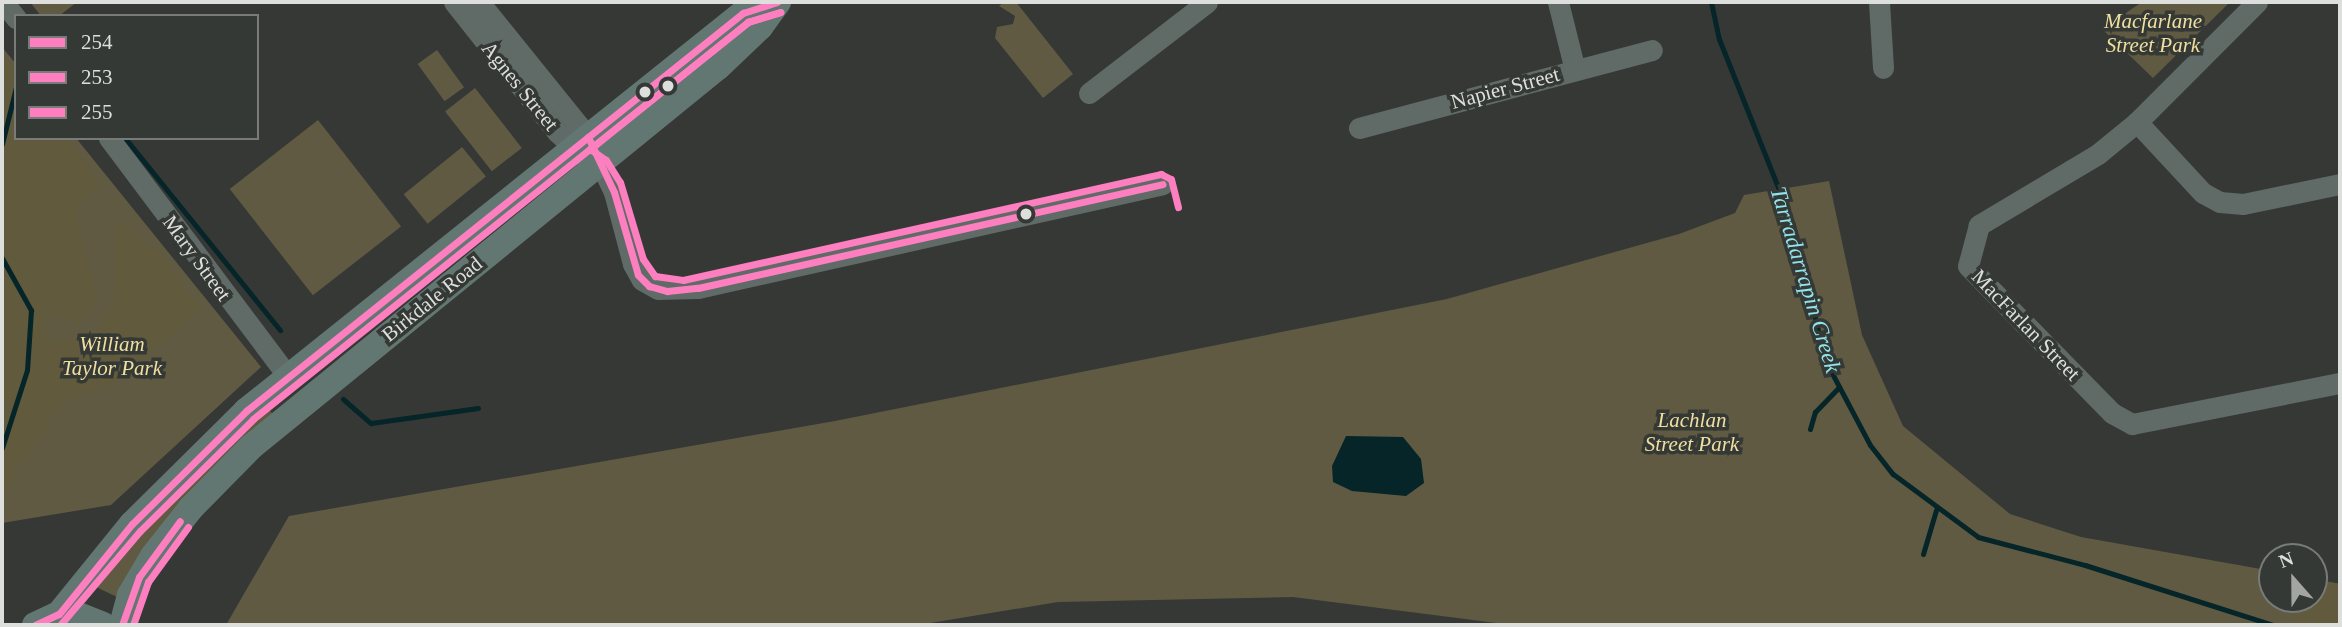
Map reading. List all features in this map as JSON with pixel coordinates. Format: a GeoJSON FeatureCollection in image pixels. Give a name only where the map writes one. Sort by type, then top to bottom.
{"type":"FeatureCollection","features":[{"type":"Feature","properties":{"kind":"main road","name":"Birkdale Road"},"geometry":{"type":"LineString","coordinates":[[59,614],[79,585],[175,477],[288,376],[743,13],[778,2]]}},
{"type":"Feature","properties":{"kind":"main road","name":"Birkdale Road"},"geometry":{"type":"LineString","coordinates":[[122,625],[130,595],[153,556],[226,471],[321,388],[718,68],[760,27],[778,2]]}},
{"type":"Feature","properties":{"kind":"main road"},"geometry":{"type":"LineString","coordinates":[[35,625],[59,614],[76,614],[103,625]]}},
{"type":"Feature","properties":{"kind":"street","name":"Agnes Street"},"geometry":{"type":"LineString","coordinates":[[454,2],[580,143]]}},
{"type":"Feature","properties":{"kind":"street","name":"Agnes Street"},"geometry":{"type":"LineString","coordinates":[[480,2],[598,167]]}},
{"type":"Feature","properties":{"kind":"street"},"geometry":{"type":"LineString","coordinates":[[1089,93],[1207,2]]}},
{"type":"Feature","properties":{"kind":"street"},"geometry":{"type":"LineString","coordinates":[[1558,2],[1575,70]]}},
{"type":"Feature","properties":{"kind":"street"},"geometry":{"type":"LineString","coordinates":[[1879,2],[1883,68]]}},
{"type":"Feature","properties":{"kind":"street","name":"MacFarlan Street"},"geometry":{"type":"LineString","coordinates":[[2257,2],[2137,122],[2098,154],[1979,225],[1968,266],[1984,288],[2112,413],[2132,424],[2340,383]]}},
{"type":"Feature","properties":{"kind":"street","name":"Napier Street"},"geometry":{"type":"LineString","coordinates":[[1359,128],[1652,50]]}},
{"type":"Feature","properties":{"kind":"street"},"geometry":{"type":"LineString","coordinates":[[2137,122],[2203,193],[2220,202],[2243,204],[2340,184]]}},
{"type":"Feature","properties":{"kind":"street","name":"Mary Street"},"geometry":{"type":"LineString","coordinates":[[110,140],[288,376]]}},
{"type":"Feature","properties":{"kind":"street"},"geometry":{"type":"LineString","coordinates":[[598,167],[614,192],[638,275],[649,286],[667,291],[698,288],[1163,184]]}},
{"type":"Feature","properties":{"kind":"green space"},"geometry":{"type":"Polygon","coordinates":[[[30,2],[77,2],[62,14],[39,14],[30,2]]]}},
{"type":"Feature","properties":{"kind":"green space"},"geometry":{"type":"Polygon","coordinates":[[[1004,2],[1016,2],[1073,74],[1043,98],[995,38],[997,27],[1013,24],[1015,16],[999,6],[1004,2]]]}},
{"type":"Feature","properties":{"kind":"green space","name":"Macfarlane Street Park"},"geometry":{"type":"Polygon","coordinates":[[[2142,2],[2230,2],[2153,78],[2102,29],[2142,2]]]}},
{"type":"Feature","properties":{"kind":"green space","name":"William Taylor Park"},"geometry":{"type":"Polygon","coordinates":[[[2,47],[14,62],[14,140],[78,140],[261,367],[111,505],[2,523],[2,47]]]}},
{"type":"Feature","properties":{"kind":"green space"},"geometry":{"type":"Polygon","coordinates":[[[437,50],[464,87],[445,101],[418,64],[437,50]]]}},
{"type":"Feature","properties":{"kind":"green space"},"geometry":{"type":"Polygon","coordinates":[[[2,54],[14,67],[14,140],[70,140],[98,186],[75,206],[97,300],[80,323],[44,312],[46,344],[97,330],[115,297],[115,219],[159,252],[200,310],[113,382],[62,402],[2,493],[2,54]]]}},
{"type":"Feature","properties":{"kind":"green space"},"geometry":{"type":"Polygon","coordinates":[[[475,88],[522,148],[492,171],[445,111],[475,88]]]}},
{"type":"Feature","properties":{"kind":"green space"},"geometry":{"type":"Polygon","coordinates":[[[318,120],[401,226],[313,295],[230,189],[318,120]]]}},
{"type":"Feature","properties":{"kind":"green space"},"geometry":{"type":"Polygon","coordinates":[[[462,147],[486,177],[428,224],[404,194],[462,147]]]}},
{"type":"Feature","properties":{"kind":"green space","name":"Lachlan Street Park"},"geometry":{"type":"Polygon","coordinates":[[[1829,181],[1862,335],[1903,426],[2010,514],[2081,537],[2258,569],[2258,613],[2328,613],[2328,582],[2340,584],[2340,625],[1512,625],[1293,597],[1058,602],[918,625],[226,625],[289,516],[835,421],[1447,299],[1679,234],[1735,213],[1744,195],[1829,181]]]}},
{"type":"Feature","properties":{"kind":"green space"},"geometry":{"type":"Polygon","coordinates":[[[266,407],[273,414],[119,598],[92,585],[266,407]]]}},
{"type":"Feature","properties":{"kind":"green space"},"geometry":{"type":"Polygon","coordinates":[[[2328,582],[2340,584],[2340,625],[2291,625],[2295,613],[2328,613],[2328,582]]]}},
{"type":"Feature","properties":{"kind":"water"},"geometry":{"type":"Polygon","coordinates":[[[1346,436],[1403,437],[1421,459],[1424,483],[1406,496],[1352,491],[1333,482],[1332,466],[1346,436]]]}},
{"type":"Feature","properties":{"kind":"waterway","name":"Tarradarrapin Creek"},"geometry":{"type":"LineString","coordinates":[[1711,2],[1719,39],[1793,225],[1825,360],[1870,445],[1893,474],[1978,537],[2085,565],[2273,625]]}},
{"type":"Feature","properties":{"kind":"waterway"},"geometry":{"type":"LineString","coordinates":[[2,144],[14,95]]}},
{"type":"Feature","properties":{"kind":"waterway"},"geometry":{"type":"LineString","coordinates":[[127,140],[280,330]]}},
{"type":"Feature","properties":{"kind":"waterway"},"geometry":{"type":"LineString","coordinates":[[2,258],[31,310],[27,370],[2,448]]}},
{"type":"Feature","properties":{"kind":"waterway"},"geometry":{"type":"LineString","coordinates":[[1810,429],[1815,412],[1838,388]]}},
{"type":"Feature","properties":{"kind":"waterway"},"geometry":{"type":"LineString","coordinates":[[343,399],[371,423],[478,408]]}},
{"type":"Feature","properties":{"kind":"waterway"},"geometry":{"type":"LineString","coordinates":[[1923,554],[1936,510]]}},
{"type":"Feature","properties":{"kind":"transit line","name":"254"},"geometry":{"type":"LineString","coordinates":[[35,625],[59,614],[132,524],[246,411],[743,13],[777,2]]}},
{"type":"Feature","properties":{"kind":"transit line","name":"253"},"geometry":{"type":"LineString","coordinates":[[60,625],[140,531],[253,419],[748,22],[780,12]]}},
{"type":"Feature","properties":{"kind":"transit line","name":"255"},"geometry":{"type":"LineString","coordinates":[[780,12],[748,22],[590,149],[606,160],[620,182],[643,259],[655,276],[683,280],[1161,174],[1171,179],[1178,207]]}},
{"type":"Feature","properties":{"kind":"transit line","name":"254"},"geometry":{"type":"LineString","coordinates":[[588,137],[614,192],[638,275],[649,286],[667,291],[698,288],[1162,184]]}},
{"type":"Feature","properties":{"kind":"transit line","name":"254"},"geometry":{"type":"LineString","coordinates":[[122,625],[139,577],[180,521]]}},
{"type":"Feature","properties":{"kind":"transit line","name":"253"},"geometry":{"type":"LineString","coordinates":[[133,625],[148,582],[188,527]]}}]}
